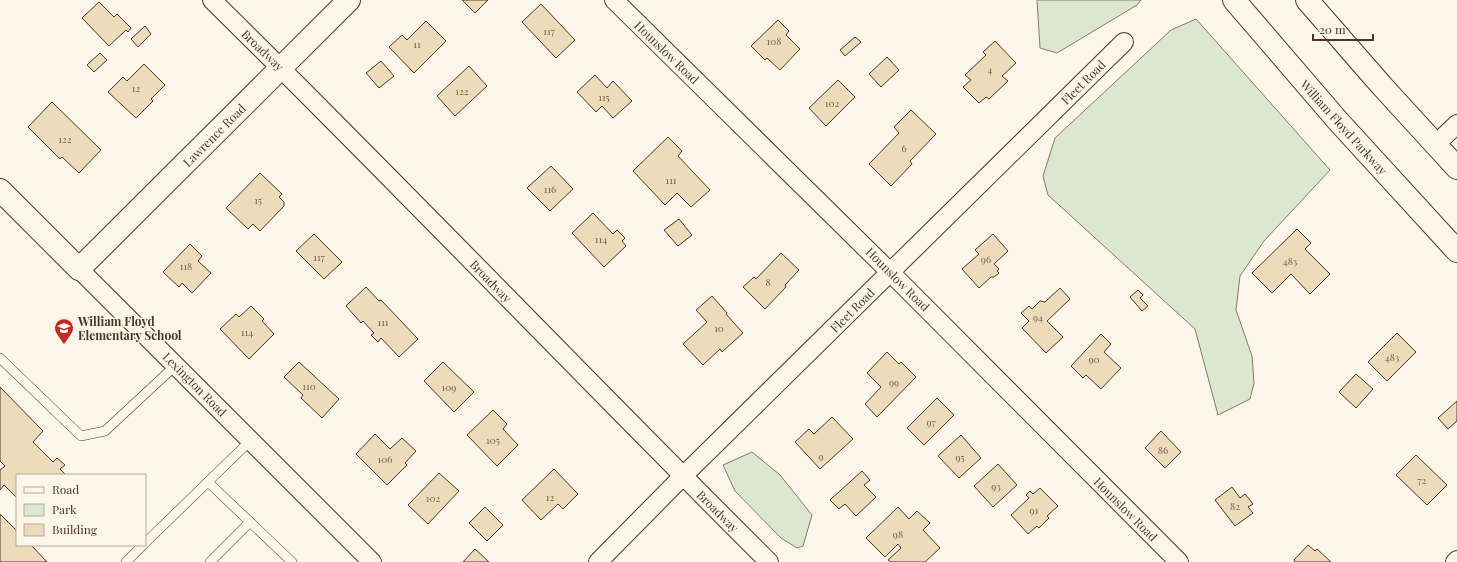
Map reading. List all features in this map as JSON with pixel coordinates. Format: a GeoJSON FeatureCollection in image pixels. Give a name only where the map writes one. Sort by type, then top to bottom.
{"type":"FeatureCollection","features":[{"type":"Feature","properties":{"kind":"main road","name":"Lawrence Road"},"geometry":{"type":"LineString","coordinates":[[79,269],[348,0]]}},
{"type":"Feature","properties":{"kind":"main road","name":"William Floyd Parkway"},"geometry":{"type":"LineString","coordinates":[[1234,0],[1338,121],[1457,251]]}},
{"type":"Feature","properties":{"kind":"main road"},"geometry":{"type":"LineString","coordinates":[[1307,0],[1457,168]]}},
{"type":"Feature","properties":{"kind":"main road","name":"Lexington Road"},"geometry":{"type":"LineString","coordinates":[[0,190],[79,269]]}},
{"type":"Feature","properties":{"kind":"street","name":"Broadway"},"geometry":{"type":"LineString","coordinates":[[212,0],[281,67],[769,562]]}},
{"type":"Feature","properties":{"kind":"street","name":"Hounslow Road"},"geometry":{"type":"LineString","coordinates":[[614,0],[890,272],[1179,562]]}},
{"type":"Feature","properties":{"kind":"street","name":"Fleet Road"},"geometry":{"type":"LineString","coordinates":[[598,562],[683,476],[1124,42]]}},
{"type":"Feature","properties":{"kind":"street"},"geometry":{"type":"LineString","coordinates":[[1435,145],[1457,124]]}},
{"type":"Feature","properties":{"kind":"street","name":"Lexington Road"},"geometry":{"type":"LineString","coordinates":[[79,269],[372,562]]}},
{"type":"Feature","properties":{"kind":"lane"},"geometry":{"type":"LineString","coordinates":[[0,358],[81,436],[105,431],[176,365]]}},
{"type":"Feature","properties":{"kind":"lane"},"geometry":{"type":"LineString","coordinates":[[146,542],[251,440]]}},
{"type":"Feature","properties":{"kind":"lane"},"geometry":{"type":"LineString","coordinates":[[208,482],[292,562]]}},
{"type":"Feature","properties":{"kind":"lane"},"geometry":{"type":"LineString","coordinates":[[210,562],[250,522]]}},
{"type":"Feature","properties":{"kind":"lane"},"geometry":{"type":"LineString","coordinates":[[126,562],[142,546]]}},
{"type":"Feature","properties":{"kind":"green space"},"geometry":{"type":"Polygon","coordinates":[[[1037,0],[1141,0],[1137,5],[1057,53],[1040,48],[1037,0]]]}},
{"type":"Feature","properties":{"kind":"green space"},"geometry":{"type":"Polygon","coordinates":[[[1196,19],[1330,170],[1264,241],[1240,276],[1236,310],[1252,356],[1254,383],[1250,399],[1218,415],[1195,329],[1048,195],[1043,176],[1055,138],[1171,30],[1196,19]]]}},
{"type":"Feature","properties":{"kind":"green space"},"geometry":{"type":"Polygon","coordinates":[[[752,452],[780,475],[812,515],[803,546],[797,548],[781,538],[735,491],[723,465],[752,452]]]}},
{"type":"Feature","properties":{"kind":"building"},"geometry":{"type":"Polygon","coordinates":[[[462,0],[488,0],[475,13],[462,0]]]}},
{"type":"Feature","properties":{"kind":"building"},"geometry":{"type":"Polygon","coordinates":[[[99,2],[114,17],[117,14],[131,28],[128,32],[126,30],[109,46],[82,18],[99,2]]]}},
{"type":"Feature","properties":{"kind":"building"},"geometry":{"type":"Polygon","coordinates":[[[541,4],[575,40],[556,58],[522,22],[541,4]]]}},
{"type":"Feature","properties":{"kind":"building"},"geometry":{"type":"Polygon","coordinates":[[[778,20],[789,31],[786,35],[800,49],[780,70],[767,58],[765,60],[751,46],[778,20]]]}},
{"type":"Feature","properties":{"kind":"building"},"geometry":{"type":"Polygon","coordinates":[[[426,21],[446,41],[414,73],[389,47],[402,35],[407,40],[426,21]]]}},
{"type":"Feature","properties":{"kind":"building"},"geometry":{"type":"Polygon","coordinates":[[[145,26],[151,34],[138,47],[131,39],[145,26]]]}},
{"type":"Feature","properties":{"kind":"building"},"geometry":{"type":"Polygon","coordinates":[[[855,37],[861,42],[845,56],[840,50],[855,37]]]}},
{"type":"Feature","properties":{"kind":"building"},"geometry":{"type":"Polygon","coordinates":[[[995,41],[1016,63],[1002,76],[1008,81],[989,99],[986,97],[979,103],[963,87],[971,80],[965,75],[986,55],[983,52],[995,41]]]}},
{"type":"Feature","properties":{"kind":"building"},"geometry":{"type":"Polygon","coordinates":[[[100,53],[107,60],[94,72],[87,65],[100,53]]]}},
{"type":"Feature","properties":{"kind":"building"},"geometry":{"type":"Polygon","coordinates":[[[887,57],[899,70],[881,87],[869,74],[887,57]]]}},
{"type":"Feature","properties":{"kind":"building"},"geometry":{"type":"Polygon","coordinates":[[[381,61],[394,76],[379,88],[366,73],[381,61]]]}},
{"type":"Feature","properties":{"kind":"building"},"geometry":{"type":"Polygon","coordinates":[[[144,64],[165,85],[151,99],[153,101],[136,118],[108,92],[123,77],[127,81],[144,64]]]}},
{"type":"Feature","properties":{"kind":"building"},"geometry":{"type":"Polygon","coordinates":[[[469,66],[487,86],[455,116],[437,96],[469,66]]]}},
{"type":"Feature","properties":{"kind":"building"},"geometry":{"type":"Polygon","coordinates":[[[595,75],[607,88],[613,81],[632,101],[613,118],[602,106],[596,112],[577,92],[595,75]]]}},
{"type":"Feature","properties":{"kind":"building"},"geometry":{"type":"Polygon","coordinates":[[[838,80],[855,97],[826,126],[809,108],[838,80]]]}},
{"type":"Feature","properties":{"kind":"building"},"geometry":{"type":"Polygon","coordinates":[[[52,102],[101,150],[79,173],[62,157],[60,159],[28,127],[52,102]]]}},
{"type":"Feature","properties":{"kind":"building"},"geometry":{"type":"Polygon","coordinates":[[[911,110],[936,134],[910,161],[912,164],[891,186],[869,164],[899,133],[894,127],[911,110]]]}},
{"type":"Feature","properties":{"kind":"building"},"geometry":{"type":"Polygon","coordinates":[[[668,137],[682,151],[678,156],[710,190],[691,207],[677,193],[665,205],[633,171],[668,137]]]}},
{"type":"Feature","properties":{"kind":"building"},"geometry":{"type":"Polygon","coordinates":[[[551,166],[573,189],[550,211],[527,188],[551,166]]]}},
{"type":"Feature","properties":{"kind":"building"},"geometry":{"type":"Polygon","coordinates":[[[260,173],[282,194],[279,197],[284,202],[284,206],[260,231],[253,224],[248,229],[226,208],[260,173]]]}},
{"type":"Feature","properties":{"kind":"building"},"geometry":{"type":"Polygon","coordinates":[[[593,213],[613,234],[617,230],[625,238],[622,241],[626,246],[604,267],[572,233],[593,213]]]}},
{"type":"Feature","properties":{"kind":"building"},"geometry":{"type":"Polygon","coordinates":[[[679,219],[692,235],[678,246],[664,230],[679,219]]]}},
{"type":"Feature","properties":{"kind":"building"},"geometry":{"type":"Polygon","coordinates":[[[1297,229],[1311,243],[1305,249],[1330,274],[1310,294],[1291,274],[1272,293],[1252,273],[1297,229]]]}},
{"type":"Feature","properties":{"kind":"building"},"geometry":{"type":"Polygon","coordinates":[[[314,234],[342,262],[324,279],[296,251],[314,234]]]}},
{"type":"Feature","properties":{"kind":"building"},"geometry":{"type":"Polygon","coordinates":[[[993,234],[1008,251],[994,264],[999,269],[997,271],[999,273],[994,277],[991,277],[979,288],[962,269],[979,254],[975,250],[993,234]]]}},
{"type":"Feature","properties":{"kind":"building"},"geometry":{"type":"Polygon","coordinates":[[[190,244],[202,256],[198,261],[211,273],[192,293],[182,283],[179,287],[163,272],[190,244]]]}},
{"type":"Feature","properties":{"kind":"building"},"geometry":{"type":"Polygon","coordinates":[[[781,253],[799,270],[785,285],[786,287],[765,309],[743,287],[754,277],[756,279],[781,253]]]}},
{"type":"Feature","properties":{"kind":"building"},"geometry":{"type":"Polygon","coordinates":[[[366,287],[379,301],[381,300],[418,339],[399,357],[381,338],[378,342],[371,335],[374,333],[363,321],[361,323],[346,306],[366,287]]]}},
{"type":"Feature","properties":{"kind":"building"},"geometry":{"type":"Polygon","coordinates":[[[1060,288],[1070,299],[1047,321],[1063,337],[1046,353],[1022,328],[1029,321],[1021,313],[1029,306],[1032,309],[1040,301],[1045,302],[1060,288]]]}},
{"type":"Feature","properties":{"kind":"building"},"geometry":{"type":"Polygon","coordinates":[[[1138,290],[1143,295],[1140,298],[1148,306],[1142,311],[1130,297],[1138,290]]]}},
{"type":"Feature","properties":{"kind":"building"},"geometry":{"type":"Polygon","coordinates":[[[712,296],[743,333],[722,352],[720,349],[703,365],[683,344],[707,322],[696,310],[712,296]]]}},
{"type":"Feature","properties":{"kind":"building"},"geometry":{"type":"Polygon","coordinates":[[[251,306],[264,319],[262,321],[274,334],[249,359],[220,329],[236,314],[239,317],[251,306]]]}},
{"type":"Feature","properties":{"kind":"building"},"geometry":{"type":"Polygon","coordinates":[[[1397,333],[1416,352],[1387,381],[1368,362],[1397,333]]]}},
{"type":"Feature","properties":{"kind":"building"},"geometry":{"type":"Polygon","coordinates":[[[1101,334],[1111,344],[1104,352],[1121,368],[1101,389],[1086,375],[1083,378],[1071,366],[1101,334]]]}},
{"type":"Feature","properties":{"kind":"building"},"geometry":{"type":"Polygon","coordinates":[[[887,352],[899,364],[901,362],[916,377],[877,417],[865,404],[881,387],[867,373],[887,352]]]}},
{"type":"Feature","properties":{"kind":"building"},"geometry":{"type":"Polygon","coordinates":[[[299,362],[339,399],[322,418],[301,398],[303,395],[284,377],[299,362]]]}},
{"type":"Feature","properties":{"kind":"building"},"geometry":{"type":"Polygon","coordinates":[[[443,362],[474,392],[454,412],[424,381],[443,362]]]}},
{"type":"Feature","properties":{"kind":"building"},"geometry":{"type":"Polygon","coordinates":[[[1356,374],[1373,389],[1356,408],[1339,392],[1356,374]]]}},
{"type":"Feature","properties":{"kind":"building"},"geometry":{"type":"Polygon","coordinates":[[[0,387],[43,431],[33,442],[53,462],[57,458],[65,465],[60,469],[65,474],[16,474],[16,497],[4,485],[0,490],[0,470],[5,466],[0,461],[0,387]]]}},
{"type":"Feature","properties":{"kind":"building"},"geometry":{"type":"Polygon","coordinates":[[[937,398],[954,415],[924,445],[907,428],[937,398]]]}},
{"type":"Feature","properties":{"kind":"building"},"geometry":{"type":"Polygon","coordinates":[[[1457,401],[1457,421],[1448,429],[1438,418],[1457,401]]]}},
{"type":"Feature","properties":{"kind":"building"},"geometry":{"type":"Polygon","coordinates":[[[493,410],[507,424],[503,429],[518,445],[497,466],[467,435],[493,410]]]}},
{"type":"Feature","properties":{"kind":"building"},"geometry":{"type":"Polygon","coordinates":[[[832,417],[853,439],[820,469],[795,442],[809,429],[814,434],[832,417]]]}},
{"type":"Feature","properties":{"kind":"building"},"geometry":{"type":"Polygon","coordinates":[[[1161,431],[1181,452],[1165,468],[1145,448],[1161,431]]]}},
{"type":"Feature","properties":{"kind":"building"},"geometry":{"type":"Polygon","coordinates":[[[375,434],[390,449],[402,438],[416,451],[405,463],[407,465],[387,485],[356,454],[375,434]]]}},
{"type":"Feature","properties":{"kind":"building"},"geometry":{"type":"Polygon","coordinates":[[[961,435],[981,458],[959,478],[938,456],[961,435]]]}},
{"type":"Feature","properties":{"kind":"building"},"geometry":{"type":"Polygon","coordinates":[[[1416,455],[1447,485],[1427,505],[1396,475],[1416,455]]]}},
{"type":"Feature","properties":{"kind":"building"},"geometry":{"type":"Polygon","coordinates":[[[998,464],[1017,485],[993,507],[974,486],[998,464]]]}},
{"type":"Feature","properties":{"kind":"building"},"geometry":{"type":"Polygon","coordinates":[[[554,469],[578,494],[563,509],[558,504],[541,520],[522,500],[554,469]]]}},
{"type":"Feature","properties":{"kind":"building"},"geometry":{"type":"Polygon","coordinates":[[[862,471],[870,480],[864,485],[876,497],[856,516],[845,504],[839,509],[830,500],[862,471]]]}},
{"type":"Feature","properties":{"kind":"building"},"geometry":{"type":"Polygon","coordinates":[[[439,473],[459,491],[428,524],[408,505],[439,473]]]}},
{"type":"Feature","properties":{"kind":"building"},"geometry":{"type":"Polygon","coordinates":[[[1232,487],[1240,498],[1245,494],[1253,504],[1248,507],[1253,513],[1235,526],[1215,500],[1232,487]]]}},
{"type":"Feature","properties":{"kind":"building"},"geometry":{"type":"Polygon","coordinates":[[[1040,488],[1058,506],[1047,516],[1049,518],[1039,528],[1037,526],[1028,534],[1011,515],[1029,498],[1026,495],[1030,491],[1033,494],[1040,488]]]}},
{"type":"Feature","properties":{"kind":"building"},"geometry":{"type":"Polygon","coordinates":[[[485,507],[503,525],[487,541],[469,523],[485,507]]]}},
{"type":"Feature","properties":{"kind":"building"},"geometry":{"type":"Polygon","coordinates":[[[898,507],[909,519],[917,511],[930,523],[923,530],[940,548],[925,562],[891,562],[888,560],[901,548],[898,544],[885,557],[866,538],[898,507]]]}},
{"type":"Feature","properties":{"kind":"building"},"geometry":{"type":"Polygon","coordinates":[[[0,514],[16,530],[16,546],[32,546],[47,562],[0,562],[0,514]]]}},
{"type":"Feature","properties":{"kind":"building"},"geometry":{"type":"Polygon","coordinates":[[[1308,545],[1315,551],[1317,549],[1331,562],[1295,562],[1294,560],[1308,545]]]}},
{"type":"Feature","properties":{"kind":"building"},"geometry":{"type":"Polygon","coordinates":[[[475,549],[489,562],[463,562],[475,549]]]}},
{"type":"Feature","properties":{"kind":"place","name":"William Floyd Elementary School"},"geometry":{"type":"Point","coordinates":[64,345]}}]}
